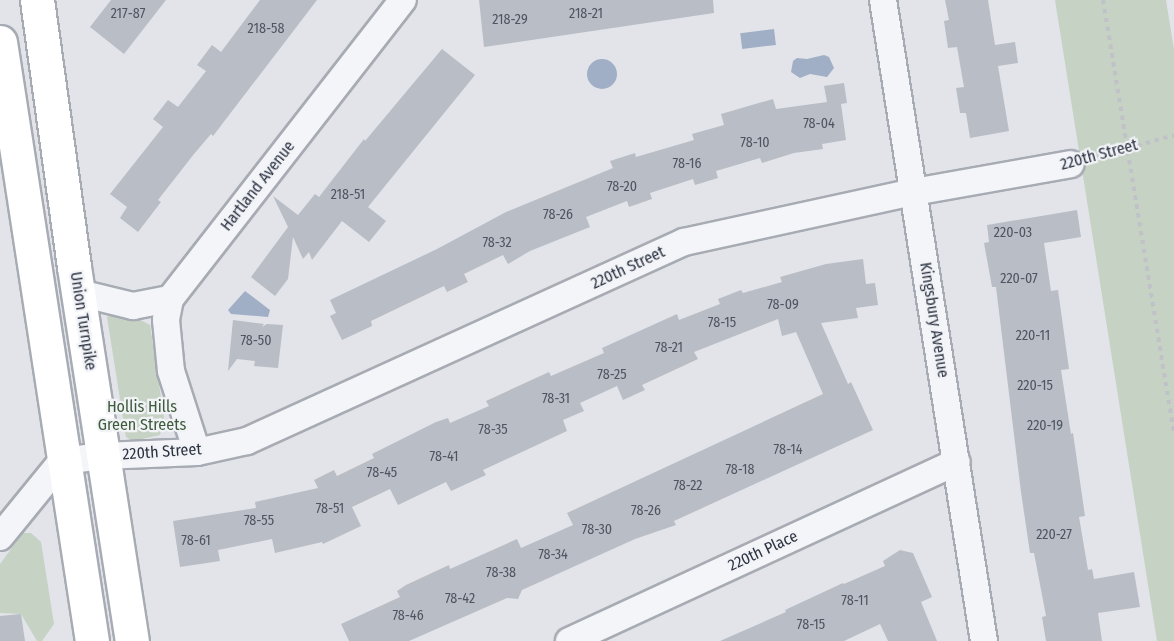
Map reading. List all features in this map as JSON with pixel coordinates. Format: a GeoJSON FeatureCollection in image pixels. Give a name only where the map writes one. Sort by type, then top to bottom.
{"type":"FeatureCollection","features":[{"type":"Feature","properties":{"kind":"main road","name":"Union Turnpike"},"geometry":{"type":"LineString","coordinates":[[42,6],[74,267],[80,293],[132,641]]}},
{"type":"Feature","properties":{"kind":"main road"},"geometry":{"type":"LineString","coordinates":[[1,56],[62,461],[92,641]]}},
{"type":"Feature","properties":{"kind":"street","name":"Hartland Avenue"},"geometry":{"type":"LineString","coordinates":[[170,299],[403,0]]}},
{"type":"Feature","properties":{"kind":"street","name":"Kingsbury Avenue"},"geometry":{"type":"LineString","coordinates":[[883,0],[984,641]]}},
{"type":"Feature","properties":{"kind":"street","name":"220th Street"},"geometry":{"type":"LineString","coordinates":[[103,456],[196,452],[247,441],[684,242],[914,192],[1071,164]]}},
{"type":"Feature","properties":{"kind":"street"},"geometry":{"type":"LineString","coordinates":[[80,293],[133,306],[170,299],[166,320],[171,370],[196,452]]}},
{"type":"Feature","properties":{"kind":"street"},"geometry":{"type":"LineString","coordinates":[[0,537],[62,461],[103,456]]}},
{"type":"Feature","properties":{"kind":"street","name":"220th Place"},"geometry":{"type":"LineString","coordinates":[[569,641],[957,462]]}},
{"type":"Feature","properties":{"kind":"path"},"geometry":{"type":"LineString","coordinates":[[1103,0],[1174,434]]}},
{"type":"Feature","properties":{"kind":"path","name":"220th Street"},"geometry":{"type":"LineString","coordinates":[[1071,164],[1174,135]]}},
{"type":"Feature","properties":{"kind":"green space"},"geometry":{"type":"Polygon","coordinates":[[[1055,0],[1166,0],[1174,50],[1174,641],[1157,641],[1055,0]]]}},
{"type":"Feature","properties":{"kind":"green space","name":"Hollis Hills Green Streets"},"geometry":{"type":"Polygon","coordinates":[[[111,314],[123,318],[137,318],[150,325],[164,417],[160,435],[133,441],[126,437],[107,317],[111,314]]]}},
{"type":"Feature","properties":{"kind":"green space"},"geometry":{"type":"Polygon","coordinates":[[[23,533],[31,533],[41,542],[54,624],[42,641],[37,641],[21,614],[0,613],[0,564],[23,533]]]}},
{"type":"Feature","properties":{"kind":"water"},"geometry":{"type":"Polygon","coordinates":[[[774,29],[776,45],[742,49],[740,33],[774,29]]]}},
{"type":"Feature","properties":{"kind":"water"},"geometry":{"type":"Polygon","coordinates":[[[824,55],[829,57],[834,68],[827,77],[810,74],[800,78],[791,72],[793,61],[797,58],[807,59],[824,55]]]}},
{"type":"Feature","properties":{"kind":"water"},"geometry":{"type":"Polygon","coordinates":[[[602,59],[612,64],[617,74],[612,84],[602,89],[592,84],[587,74],[592,64],[602,59]]]}},
{"type":"Feature","properties":{"kind":"water"},"geometry":{"type":"Polygon","coordinates":[[[245,291],[270,310],[268,317],[231,314],[228,310],[245,291]]]}},
{"type":"Feature","properties":{"kind":"building"},"geometry":{"type":"Polygon","coordinates":[[[111,0],[166,0],[124,54],[90,27],[111,0]]]}},
{"type":"Feature","properties":{"kind":"building"},"geometry":{"type":"Polygon","coordinates":[[[260,0],[317,0],[213,136],[211,134],[158,200],[161,202],[138,232],[120,218],[127,207],[110,194],[163,127],[153,119],[168,100],[178,107],[206,71],[197,65],[212,45],[221,52],[260,0]]]}},
{"type":"Feature","properties":{"kind":"building"},"geometry":{"type":"Polygon","coordinates":[[[479,0],[713,0],[714,13],[484,47],[479,0]]]}},
{"type":"Feature","properties":{"kind":"building"},"geometry":{"type":"Polygon","coordinates":[[[945,0],[988,0],[995,45],[1015,42],[1018,63],[998,66],[1009,131],[970,138],[966,113],[960,113],[956,88],[964,87],[957,47],[948,48],[944,21],[949,20],[945,0]]]}},
{"type":"Feature","properties":{"kind":"building"},"geometry":{"type":"Polygon","coordinates":[[[442,49],[475,75],[368,207],[386,221],[369,242],[342,221],[312,260],[309,252],[303,259],[293,237],[288,279],[275,296],[251,277],[288,227],[273,196],[298,215],[315,194],[319,197],[364,139],[365,141],[442,49]]]}},
{"type":"Feature","properties":{"kind":"building"},"geometry":{"type":"Polygon","coordinates":[[[844,83],[847,103],[841,104],[846,140],[822,144],[823,149],[794,153],[762,163],[760,158],[716,171],[718,178],[695,185],[693,179],[650,193],[652,199],[629,207],[627,201],[586,217],[590,227],[530,251],[508,264],[503,255],[464,274],[468,282],[447,292],[444,286],[371,321],[372,326],[342,340],[330,316],[336,313],[330,300],[437,249],[506,212],[613,168],[610,161],[635,153],[636,157],[694,140],[692,134],[724,125],[721,114],[773,99],[776,109],[827,102],[824,86],[844,83]]]}},
{"type":"Feature","properties":{"kind":"building"},"geometry":{"type":"Polygon","coordinates":[[[1077,210],[1081,237],[1044,243],[1051,291],[1058,290],[1069,369],[1061,370],[1085,516],[1079,517],[1088,570],[1092,569],[1094,579],[1134,572],[1140,607],[1098,613],[1102,641],[1046,641],[1042,617],[1046,616],[1034,553],[1030,553],[1021,492],[996,287],[992,287],[984,243],[989,242],[987,225],[1077,210]]]}},
{"type":"Feature","properties":{"kind":"building"},"geometry":{"type":"Polygon","coordinates":[[[863,259],[866,284],[875,283],[878,305],[856,308],[858,318],[821,323],[848,384],[851,382],[873,430],[674,521],[676,525],[635,539],[522,590],[518,599],[507,598],[409,641],[349,641],[341,624],[400,597],[397,591],[406,585],[449,565],[450,569],[517,539],[521,548],[573,525],[567,513],[823,394],[796,332],[782,336],[778,319],[694,352],[698,359],[642,385],[645,390],[623,400],[617,386],[580,403],[584,411],[563,420],[567,431],[483,470],[486,475],[451,491],[446,482],[398,505],[390,489],[352,507],[361,526],[323,544],[322,542],[275,553],[272,539],[218,550],[220,561],[180,567],[173,521],[256,508],[255,502],[318,488],[314,480],[334,470],[337,476],[374,458],[372,454],[436,422],[448,418],[450,423],[489,406],[486,401],[549,372],[551,376],[604,353],[602,348],[677,314],[679,320],[720,304],[718,299],[741,290],[743,293],[782,282],[780,277],[826,264],[863,259]]]}},
{"type":"Feature","properties":{"kind":"building"},"geometry":{"type":"Polygon","coordinates":[[[233,320],[264,324],[262,327],[267,324],[283,325],[278,368],[254,366],[255,361],[237,359],[228,371],[233,320]]]}},
{"type":"Feature","properties":{"kind":"building"},"geometry":{"type":"Polygon","coordinates":[[[900,550],[913,553],[932,597],[921,602],[937,641],[888,641],[880,624],[844,641],[720,641],[786,612],[785,610],[843,583],[885,566],[883,561],[900,550]]]}},
{"type":"Feature","properties":{"kind":"building"},"geometry":{"type":"Polygon","coordinates":[[[21,614],[25,641],[0,641],[0,616],[21,614]]]}}]}
